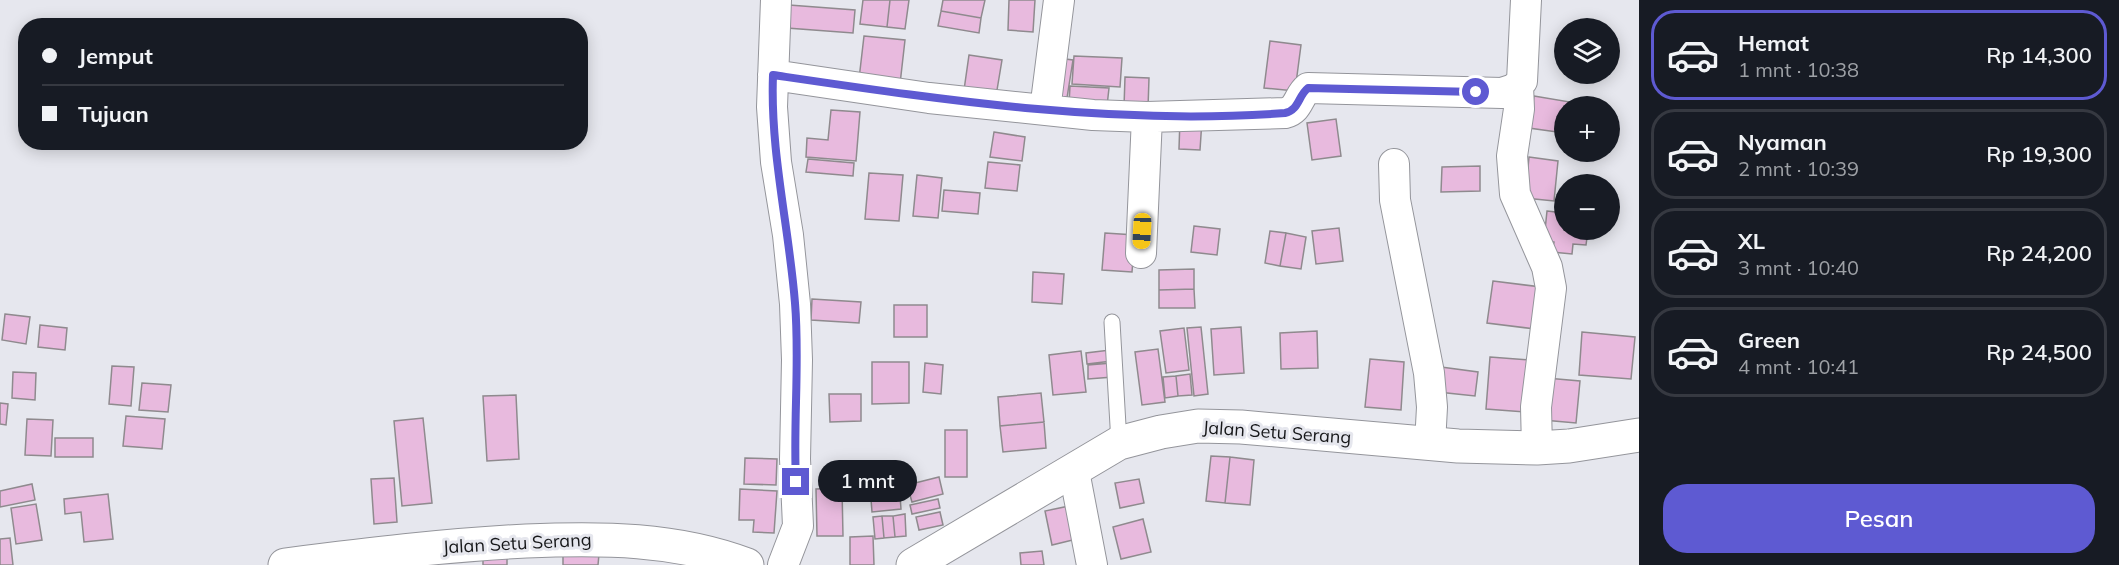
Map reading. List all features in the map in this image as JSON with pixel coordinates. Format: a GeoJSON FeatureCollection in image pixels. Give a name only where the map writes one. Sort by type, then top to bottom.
{"type":"FeatureCollection","features":[{"type":"Feature","properties":{"kind":"street"},"geometry":{"type":"LineString","coordinates":[[776,0],[772,107],[776,162],[788,236],[795,304],[797,360],[795,459],[798,526],[783,565]]}},
{"type":"Feature","properties":{"kind":"street"},"geometry":{"type":"LineString","coordinates":[[1045,110],[1059,0]]}},
{"type":"Feature","properties":{"kind":"street"},"geometry":{"type":"LineString","coordinates":[[773,75],[929,98],[1093,115],[1147,117],[1285,113],[1296,107],[1302,93],[1308,88],[1502,93],[1518,86],[1522,81],[1526,0]]}},
{"type":"Feature","properties":{"kind":"street"},"geometry":{"type":"LineString","coordinates":[[1518,86],[1519,110],[1512,156],[1515,194],[1547,267],[1551,288],[1536,407],[1537,448]]}},
{"type":"Feature","properties":{"kind":"street"},"geometry":{"type":"LineString","coordinates":[[1141,254],[1147,117]]}},
{"type":"Feature","properties":{"kind":"street"},"geometry":{"type":"LineString","coordinates":[[1394,164],[1395,201],[1429,373],[1430,444]]}},
{"type":"Feature","properties":{"kind":"street","name":"Jalan Setu Serang"},"geometry":{"type":"LineString","coordinates":[[913,565],[1119,443],[1161,432],[1198,426],[1241,427],[1430,444],[1537,448],[1569,446],[1639,435]]}},
{"type":"Feature","properties":{"kind":"street"},"geometry":{"type":"LineString","coordinates":[[1074,471],[1092,565]]}},
{"type":"Feature","properties":{"kind":"street","name":"Jalan Setu Serang"},"geometry":{"type":"LineString","coordinates":[[285,565],[435,546],[592,538],[674,545],[716,554],[747,565]]}},
{"type":"Feature","properties":{"kind":"lane"},"geometry":{"type":"LineString","coordinates":[[1112,322],[1119,443]]}},
{"type":"Feature","properties":{"kind":"building"},"geometry":{"type":"Polygon","coordinates":[[[863,0],[890,0],[887,27],[860,24],[863,0]]]}},
{"type":"Feature","properties":{"kind":"building"},"geometry":{"type":"Polygon","coordinates":[[[890,0],[909,0],[905,29],[887,27],[890,0]]]}},
{"type":"Feature","properties":{"kind":"building"},"geometry":{"type":"Polygon","coordinates":[[[943,0],[985,0],[981,18],[941,11],[943,0]]]}},
{"type":"Feature","properties":{"kind":"building"},"geometry":{"type":"Polygon","coordinates":[[[1009,0],[1035,0],[1033,32],[1008,30],[1009,0]]]}},
{"type":"Feature","properties":{"kind":"building"},"geometry":{"type":"Polygon","coordinates":[[[789,5],[855,10],[853,33],[787,28],[789,5]]]}},
{"type":"Feature","properties":{"kind":"building"},"geometry":{"type":"Polygon","coordinates":[[[941,11],[981,18],[979,33],[938,26],[941,11]]]}},
{"type":"Feature","properties":{"kind":"building"},"geometry":{"type":"Polygon","coordinates":[[[864,36],[905,40],[900,84],[859,79],[864,36]]]}},
{"type":"Feature","properties":{"kind":"building"},"geometry":{"type":"Polygon","coordinates":[[[1270,41],[1301,45],[1295,91],[1264,88],[1270,41]]]}},
{"type":"Feature","properties":{"kind":"building"},"geometry":{"type":"Polygon","coordinates":[[[969,55],[1002,60],[995,102],[963,97],[969,55]]]}},
{"type":"Feature","properties":{"kind":"building"},"geometry":{"type":"Polygon","coordinates":[[[1074,56],[1122,58],[1120,87],[1072,84],[1074,56]]]}},
{"type":"Feature","properties":{"kind":"building"},"geometry":{"type":"Polygon","coordinates":[[[1057,58],[1073,60],[1066,104],[1051,102],[1057,58]]]}},
{"type":"Feature","properties":{"kind":"building"},"geometry":{"type":"Polygon","coordinates":[[[1125,77],[1149,78],[1148,108],[1124,107],[1125,77]]]}},
{"type":"Feature","properties":{"kind":"building"},"geometry":{"type":"Polygon","coordinates":[[[1070,86],[1109,88],[1107,106],[1069,104],[1070,86]]]}},
{"type":"Feature","properties":{"kind":"building"},"geometry":{"type":"Polygon","coordinates":[[[1534,96],[1554,99],[1554,132],[1529,128],[1534,96]]]}},
{"type":"Feature","properties":{"kind":"building"},"geometry":{"type":"Polygon","coordinates":[[[831,110],[860,112],[856,161],[806,157],[807,138],[828,140],[831,110]]]}},
{"type":"Feature","properties":{"kind":"building"},"geometry":{"type":"Polygon","coordinates":[[[1180,119],[1202,120],[1200,150],[1179,149],[1180,119]]]}},
{"type":"Feature","properties":{"kind":"building"},"geometry":{"type":"Polygon","coordinates":[[[1336,119],[1341,156],[1312,160],[1307,123],[1336,119]]]}},
{"type":"Feature","properties":{"kind":"building"},"geometry":{"type":"Polygon","coordinates":[[[994,132],[1025,137],[1022,161],[990,157],[994,132]]]}},
{"type":"Feature","properties":{"kind":"building"},"geometry":{"type":"Polygon","coordinates":[[[1529,157],[1558,162],[1557,174],[1554,174],[1554,201],[1525,198],[1529,157]]]}},
{"type":"Feature","properties":{"kind":"building"},"geometry":{"type":"Polygon","coordinates":[[[808,159],[854,163],[853,176],[806,172],[808,159]]]}},
{"type":"Feature","properties":{"kind":"building"},"geometry":{"type":"Polygon","coordinates":[[[988,162],[1020,165],[1017,191],[985,188],[988,162]]]}},
{"type":"Feature","properties":{"kind":"building"},"geometry":{"type":"Polygon","coordinates":[[[1480,166],[1480,191],[1441,192],[1442,167],[1480,166]]]}},
{"type":"Feature","properties":{"kind":"building"},"geometry":{"type":"Polygon","coordinates":[[[869,173],[903,175],[899,221],[865,219],[869,173]]]}},
{"type":"Feature","properties":{"kind":"building"},"geometry":{"type":"Polygon","coordinates":[[[917,175],[942,178],[938,218],[913,216],[917,175]]]}},
{"type":"Feature","properties":{"kind":"building"},"geometry":{"type":"Polygon","coordinates":[[[944,190],[980,193],[978,214],[942,211],[944,190]]]}},
{"type":"Feature","properties":{"kind":"building"},"geometry":{"type":"Polygon","coordinates":[[[1547,211],[1554,212],[1554,240],[1587,240],[1586,245],[1573,244],[1572,254],[1552,252],[1554,242],[1544,240],[1547,211]]]}},
{"type":"Feature","properties":{"kind":"building"},"geometry":{"type":"Polygon","coordinates":[[[1194,226],[1220,229],[1217,255],[1191,252],[1194,226]]]}},
{"type":"Feature","properties":{"kind":"building"},"geometry":{"type":"Polygon","coordinates":[[[1339,228],[1343,261],[1316,264],[1312,231],[1339,228]]]}},
{"type":"Feature","properties":{"kind":"building"},"geometry":{"type":"Polygon","coordinates":[[[1270,231],[1286,233],[1280,266],[1265,263],[1270,231]]]}},
{"type":"Feature","properties":{"kind":"building"},"geometry":{"type":"Polygon","coordinates":[[[1105,233],[1135,235],[1132,272],[1102,270],[1105,233]]]}},
{"type":"Feature","properties":{"kind":"building"},"geometry":{"type":"Polygon","coordinates":[[[1286,233],[1306,237],[1301,269],[1280,266],[1286,233]]]}},
{"type":"Feature","properties":{"kind":"building"},"geometry":{"type":"Polygon","coordinates":[[[1194,269],[1194,289],[1159,290],[1159,270],[1194,269]]]}},
{"type":"Feature","properties":{"kind":"building"},"geometry":{"type":"Polygon","coordinates":[[[1033,272],[1064,274],[1062,304],[1032,302],[1033,272]]]}},
{"type":"Feature","properties":{"kind":"building"},"geometry":{"type":"Polygon","coordinates":[[[1493,281],[1541,287],[1535,329],[1487,323],[1493,281]]]}},
{"type":"Feature","properties":{"kind":"building"},"geometry":{"type":"Polygon","coordinates":[[[1194,289],[1195,308],[1159,308],[1159,290],[1194,289]]]}},
{"type":"Feature","properties":{"kind":"building"},"geometry":{"type":"Polygon","coordinates":[[[812,299],[861,302],[859,323],[811,320],[812,299]]]}},
{"type":"Feature","properties":{"kind":"building"},"geometry":{"type":"Polygon","coordinates":[[[894,305],[927,305],[927,337],[894,337],[894,305]]]}},
{"type":"Feature","properties":{"kind":"building"},"geometry":{"type":"Polygon","coordinates":[[[5,314],[30,317],[26,344],[2,340],[5,314]]]}},
{"type":"Feature","properties":{"kind":"building"},"geometry":{"type":"Polygon","coordinates":[[[40,325],[67,328],[65,350],[38,347],[40,325]]]}},
{"type":"Feature","properties":{"kind":"building"},"geometry":{"type":"Polygon","coordinates":[[[1201,327],[1208,394],[1194,396],[1187,328],[1201,327]]]}},
{"type":"Feature","properties":{"kind":"building"},"geometry":{"type":"Polygon","coordinates":[[[1241,327],[1244,373],[1214,375],[1211,329],[1241,327]]]}},
{"type":"Feature","properties":{"kind":"building"},"geometry":{"type":"Polygon","coordinates":[[[1184,328],[1189,370],[1166,373],[1160,331],[1184,328]]]}},
{"type":"Feature","properties":{"kind":"building"},"geometry":{"type":"Polygon","coordinates":[[[1317,331],[1318,368],[1281,369],[1280,333],[1317,331]]]}},
{"type":"Feature","properties":{"kind":"building"},"geometry":{"type":"Polygon","coordinates":[[[1582,332],[1635,337],[1631,379],[1579,375],[1582,332]]]}},
{"type":"Feature","properties":{"kind":"building"},"geometry":{"type":"Polygon","coordinates":[[[1158,349],[1165,402],[1142,405],[1135,352],[1158,349]]]}},
{"type":"Feature","properties":{"kind":"building"},"geometry":{"type":"Polygon","coordinates":[[[1110,350],[1112,361],[1087,364],[1086,353],[1110,350]]]}},
{"type":"Feature","properties":{"kind":"building"},"geometry":{"type":"Polygon","coordinates":[[[1081,351],[1086,392],[1053,395],[1049,355],[1081,351]]]}},
{"type":"Feature","properties":{"kind":"building"},"geometry":{"type":"Polygon","coordinates":[[[1490,357],[1529,360],[1525,412],[1486,409],[1490,357]]]}},
{"type":"Feature","properties":{"kind":"building"},"geometry":{"type":"Polygon","coordinates":[[[1370,359],[1404,362],[1401,410],[1365,407],[1370,359]]]}},
{"type":"Feature","properties":{"kind":"building"},"geometry":{"type":"Polygon","coordinates":[[[872,362],[909,362],[909,403],[872,404],[872,362]]]}},
{"type":"Feature","properties":{"kind":"building"},"geometry":{"type":"Polygon","coordinates":[[[925,363],[943,365],[941,394],[923,392],[925,363]]]}},
{"type":"Feature","properties":{"kind":"building"},"geometry":{"type":"Polygon","coordinates":[[[1112,363],[1113,377],[1088,379],[1088,365],[1112,363]]]}},
{"type":"Feature","properties":{"kind":"building"},"geometry":{"type":"Polygon","coordinates":[[[112,366],[134,367],[131,406],[109,404],[112,366]]]}},
{"type":"Feature","properties":{"kind":"building"},"geometry":{"type":"Polygon","coordinates":[[[1441,367],[1478,372],[1475,396],[1438,392],[1441,367]]]}},
{"type":"Feature","properties":{"kind":"building"},"geometry":{"type":"Polygon","coordinates":[[[13,372],[36,373],[35,400],[12,398],[13,372]]]}},
{"type":"Feature","properties":{"kind":"building"},"geometry":{"type":"Polygon","coordinates":[[[1190,374],[1192,395],[1178,396],[1176,376],[1190,374]]]}},
{"type":"Feature","properties":{"kind":"building"},"geometry":{"type":"Polygon","coordinates":[[[1176,376],[1178,396],[1165,398],[1163,377],[1176,376]]]}},
{"type":"Feature","properties":{"kind":"building"},"geometry":{"type":"Polygon","coordinates":[[[1546,378],[1580,381],[1576,423],[1543,420],[1546,378]]]}},
{"type":"Feature","properties":{"kind":"building"},"geometry":{"type":"Polygon","coordinates":[[[142,383],[171,385],[168,412],[139,410],[142,383]]]}},
{"type":"Feature","properties":{"kind":"building"},"geometry":{"type":"Polygon","coordinates":[[[1041,393],[1044,422],[1000,426],[998,397],[1041,393]]]}},
{"type":"Feature","properties":{"kind":"building"},"geometry":{"type":"Polygon","coordinates":[[[829,394],[861,394],[861,421],[830,422],[829,394]]]}},
{"type":"Feature","properties":{"kind":"building"},"geometry":{"type":"Polygon","coordinates":[[[516,395],[519,459],[487,461],[483,396],[516,395]]]}},
{"type":"Feature","properties":{"kind":"building"},"geometry":{"type":"Polygon","coordinates":[[[0,403],[8,404],[6,425],[0,424],[0,403]]]}},
{"type":"Feature","properties":{"kind":"building"},"geometry":{"type":"Polygon","coordinates":[[[126,416],[165,419],[162,449],[123,446],[126,416]]]}},
{"type":"Feature","properties":{"kind":"building"},"geometry":{"type":"Polygon","coordinates":[[[423,418],[432,503],[402,506],[394,421],[423,418]]]}},
{"type":"Feature","properties":{"kind":"building"},"geometry":{"type":"Polygon","coordinates":[[[27,419],[53,420],[51,456],[25,455],[27,419]]]}},
{"type":"Feature","properties":{"kind":"building"},"geometry":{"type":"Polygon","coordinates":[[[1044,422],[1046,448],[1003,452],[1000,426],[1044,422]]]}},
{"type":"Feature","properties":{"kind":"building"},"geometry":{"type":"Polygon","coordinates":[[[945,430],[967,430],[967,477],[945,477],[945,430]]]}},
{"type":"Feature","properties":{"kind":"building"},"geometry":{"type":"Polygon","coordinates":[[[55,438],[93,438],[93,457],[55,457],[55,438]]]}},
{"type":"Feature","properties":{"kind":"building"},"geometry":{"type":"Polygon","coordinates":[[[1211,456],[1230,457],[1225,503],[1206,501],[1211,456]]]}},
{"type":"Feature","properties":{"kind":"building"},"geometry":{"type":"Polygon","coordinates":[[[1230,457],[1254,460],[1250,505],[1225,503],[1230,457]]]}},
{"type":"Feature","properties":{"kind":"building"},"geometry":{"type":"Polygon","coordinates":[[[745,458],[777,459],[776,485],[744,484],[745,458]]]}},
{"type":"Feature","properties":{"kind":"building"},"geometry":{"type":"Polygon","coordinates":[[[939,477],[943,494],[912,502],[907,485],[939,477]]]}},
{"type":"Feature","properties":{"kind":"building"},"geometry":{"type":"Polygon","coordinates":[[[394,478],[397,522],[374,524],[371,479],[394,478]]]}},
{"type":"Feature","properties":{"kind":"building"},"geometry":{"type":"Polygon","coordinates":[[[1139,479],[1144,503],[1120,508],[1115,483],[1139,479]]]}},
{"type":"Feature","properties":{"kind":"building"},"geometry":{"type":"Polygon","coordinates":[[[899,483],[901,509],[872,512],[870,486],[899,483]]]}},
{"type":"Feature","properties":{"kind":"building"},"geometry":{"type":"Polygon","coordinates":[[[32,484],[35,500],[0,507],[0,491],[32,484]]]}},
{"type":"Feature","properties":{"kind":"building"},"geometry":{"type":"Polygon","coordinates":[[[842,488],[843,536],[817,536],[816,489],[842,488]]]}},
{"type":"Feature","properties":{"kind":"building"},"geometry":{"type":"Polygon","coordinates":[[[740,489],[777,491],[774,533],[753,532],[754,520],[739,520],[740,489]]]}},
{"type":"Feature","properties":{"kind":"building"},"geometry":{"type":"Polygon","coordinates":[[[108,494],[113,539],[84,542],[81,512],[65,514],[64,499],[108,494]]]}},
{"type":"Feature","properties":{"kind":"building"},"geometry":{"type":"Polygon","coordinates":[[[938,499],[940,508],[912,514],[910,505],[938,499]]]}},
{"type":"Feature","properties":{"kind":"building"},"geometry":{"type":"Polygon","coordinates":[[[36,504],[42,540],[16,544],[11,508],[36,504]]]}},
{"type":"Feature","properties":{"kind":"building"},"geometry":{"type":"Polygon","coordinates":[[[1074,505],[1081,538],[1052,545],[1045,511],[1074,505]]]}},
{"type":"Feature","properties":{"kind":"building"},"geometry":{"type":"Polygon","coordinates":[[[940,512],[943,525],[919,530],[916,517],[940,512]]]}},
{"type":"Feature","properties":{"kind":"building"},"geometry":{"type":"Polygon","coordinates":[[[905,514],[906,536],[895,537],[893,516],[905,514]]]}},
{"type":"Feature","properties":{"kind":"building"},"geometry":{"type":"Polygon","coordinates":[[[882,516],[893,516],[895,537],[884,538],[882,516]]]}},
{"type":"Feature","properties":{"kind":"building"},"geometry":{"type":"Polygon","coordinates":[[[882,516],[884,538],[875,539],[873,517],[882,516]]]}},
{"type":"Feature","properties":{"kind":"building"},"geometry":{"type":"Polygon","coordinates":[[[1143,519],[1151,552],[1121,559],[1113,527],[1143,519]]]}},
{"type":"Feature","properties":{"kind":"building"},"geometry":{"type":"Polygon","coordinates":[[[873,536],[874,565],[850,565],[850,537],[873,536]]]}},
{"type":"Feature","properties":{"kind":"building"},"geometry":{"type":"Polygon","coordinates":[[[10,538],[13,565],[0,565],[0,539],[10,538]]]}},
{"type":"Feature","properties":{"kind":"building"},"geometry":{"type":"Polygon","coordinates":[[[1042,551],[1044,565],[1021,565],[1020,553],[1042,551]]]}},
{"type":"Feature","properties":{"kind":"building"},"geometry":{"type":"Polygon","coordinates":[[[563,552],[599,554],[598,565],[563,565],[563,552]]]}},
{"type":"Feature","properties":{"kind":"building"},"geometry":{"type":"Polygon","coordinates":[[[483,555],[507,555],[507,565],[483,565],[483,555]]]}},
{"type":"Feature","properties":{"kind":"route"},"geometry":{"type":"LineString","coordinates":[[796,482],[795,304],[788,236],[776,162],[772,107],[773,75],[929,98],[1093,115],[1147,117],[1291,112],[1296,107],[1302,93],[1308,88],[1476,92]]}}]}
